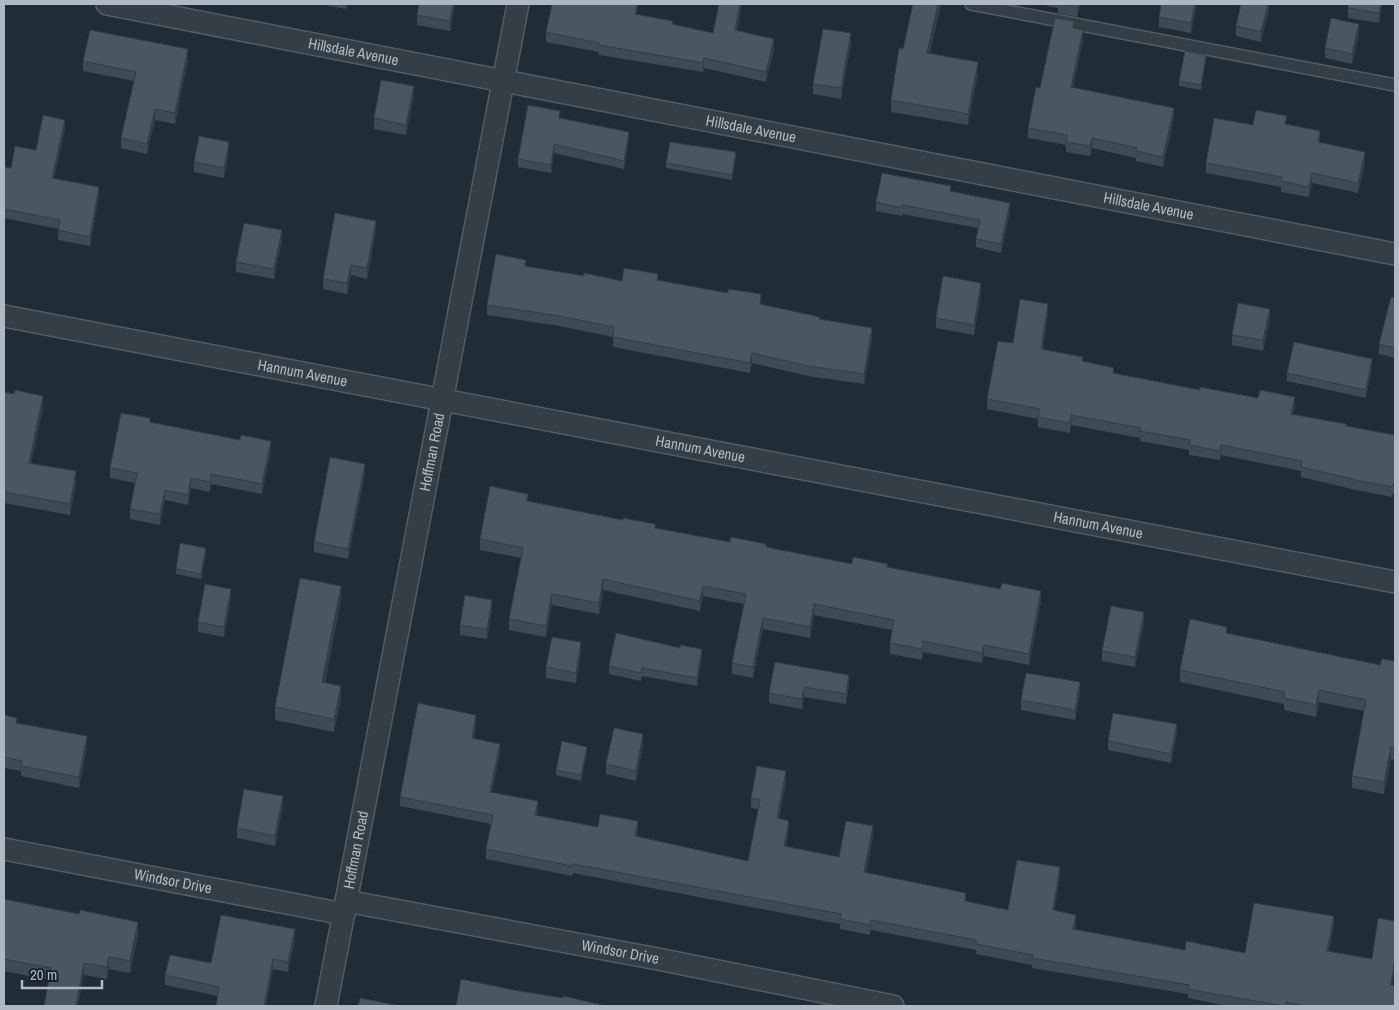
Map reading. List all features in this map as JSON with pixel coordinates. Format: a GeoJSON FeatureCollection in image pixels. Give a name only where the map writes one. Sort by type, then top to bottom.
{"type":"FeatureCollection","features":[{"type":"Feature","properties":{"kind":"street","name":"Hillsdale Avenue"},"geometry":{"type":"LineString","coordinates":[[106,4],[1395,254]]}},
{"type":"Feature","properties":{"kind":"street","name":"Hoffman Road"},"geometry":{"type":"LineString","coordinates":[[326,1006],[440,400],[518,4]]}},
{"type":"Feature","properties":{"kind":"street","name":"Hannum Avenue"},"geometry":{"type":"LineString","coordinates":[[4,316],[1395,582]]}},
{"type":"Feature","properties":{"kind":"street","name":"Windsor Drive"},"geometry":{"type":"LineString","coordinates":[[4,849],[658,959],[893,1006]]}},
{"type":"Feature","properties":{"kind":"lane"},"geometry":{"type":"LineString","coordinates":[[971,4],[1395,85]]}},
{"type":"Feature","properties":{"kind":"building"},"geometry":{"type":"Polygon","coordinates":[[[419,4],[453,4],[450,21],[417,15],[419,4]]]}},
{"type":"Feature","properties":{"kind":"building"},"geometry":{"type":"Polygon","coordinates":[[[552,4],[637,4],[635,14],[673,21],[672,24],[713,33],[719,4],[740,4],[735,30],[774,39],[766,72],[704,58],[703,63],[599,45],[599,43],[546,32],[552,4]]]}},
{"type":"Feature","properties":{"kind":"building"},"geometry":{"type":"Polygon","coordinates":[[[913,4],[938,4],[927,53],[978,62],[968,114],[891,100],[899,48],[903,49],[913,4]]]}},
{"type":"Feature","properties":{"kind":"building"},"geometry":{"type":"Polygon","coordinates":[[[1063,4],[1078,4],[1077,7],[1063,4]]]}},
{"type":"Feature","properties":{"kind":"building"},"geometry":{"type":"Polygon","coordinates":[[[1161,4],[1195,4],[1191,23],[1159,17],[1161,4]]]}},
{"type":"Feature","properties":{"kind":"building"},"geometry":{"type":"Polygon","coordinates":[[[1241,4],[1268,4],[1261,32],[1236,26],[1241,4]]]}},
{"type":"Feature","properties":{"kind":"building"},"geometry":{"type":"Polygon","coordinates":[[[1348,4],[1381,4],[1379,13],[1348,8],[1348,4]]]}},
{"type":"Feature","properties":{"kind":"building"},"geometry":{"type":"Polygon","coordinates":[[[1055,18],[1074,21],[1073,28],[1083,30],[1071,87],[1174,108],[1163,157],[1136,151],[1137,148],[1092,138],[1090,146],[1066,142],[1067,135],[1028,128],[1036,87],[1040,88],[1055,18]]]}},
{"type":"Feature","properties":{"kind":"building"},"geometry":{"type":"Polygon","coordinates":[[[1331,18],[1359,24],[1352,54],[1325,48],[1331,18]]]}},
{"type":"Feature","properties":{"kind":"building"},"geometry":{"type":"Polygon","coordinates":[[[823,29],[851,33],[841,88],[813,84],[823,29]]]}},
{"type":"Feature","properties":{"kind":"building"},"geometry":{"type":"Polygon","coordinates":[[[90,30],[188,49],[175,113],[155,109],[147,144],[121,138],[136,72],[83,61],[90,30]]]}},
{"type":"Feature","properties":{"kind":"building"},"geometry":{"type":"Polygon","coordinates":[[[1185,51],[1206,55],[1201,85],[1179,81],[1185,51]]]}},
{"type":"Feature","properties":{"kind":"building"},"geometry":{"type":"Polygon","coordinates":[[[381,80],[414,86],[406,125],[374,118],[381,80]]]}},
{"type":"Feature","properties":{"kind":"building"},"geometry":{"type":"Polygon","coordinates":[[[528,105],[560,111],[559,118],[629,132],[624,161],[554,144],[551,165],[518,159],[528,105]]]}},
{"type":"Feature","properties":{"kind":"building"},"geometry":{"type":"Polygon","coordinates":[[[1256,110],[1287,116],[1285,124],[1320,131],[1318,142],[1365,152],[1358,183],[1312,173],[1309,187],[1281,181],[1282,177],[1206,163],[1214,118],[1253,125],[1256,110]]]}},
{"type":"Feature","properties":{"kind":"building"},"geometry":{"type":"Polygon","coordinates":[[[43,115],[65,120],[52,178],[99,187],[90,237],[58,230],[60,220],[4,209],[4,167],[11,168],[15,146],[36,150],[43,115]]]}},
{"type":"Feature","properties":{"kind":"building"},"geometry":{"type":"Polygon","coordinates":[[[199,136],[229,142],[224,168],[194,162],[199,136]]]}},
{"type":"Feature","properties":{"kind":"building"},"geometry":{"type":"Polygon","coordinates":[[[670,142],[736,152],[732,175],[666,163],[670,142]]]}},
{"type":"Feature","properties":{"kind":"building"},"geometry":{"type":"Polygon","coordinates":[[[882,173],[951,186],[950,191],[1010,203],[1001,244],[976,239],[980,220],[876,202],[882,173]]]}},
{"type":"Feature","properties":{"kind":"building"},"geometry":{"type":"Polygon","coordinates":[[[335,213],[376,221],[367,268],[351,265],[347,283],[323,279],[335,213]]]}},
{"type":"Feature","properties":{"kind":"building"},"geometry":{"type":"Polygon","coordinates":[[[244,223],[282,230],[274,269],[236,262],[244,223]]]}},
{"type":"Feature","properties":{"kind":"building"},"geometry":{"type":"Polygon","coordinates":[[[496,254],[526,260],[525,266],[584,276],[584,273],[622,281],[624,268],[658,274],[657,280],[728,293],[728,289],[761,294],[760,304],[820,317],[819,319],[872,328],[864,374],[808,366],[752,353],[750,363],[613,337],[614,327],[487,305],[496,254]]]}},
{"type":"Feature","properties":{"kind":"building"},"geometry":{"type":"Polygon","coordinates":[[[943,276],[981,283],[974,325],[936,318],[943,276]]]}},
{"type":"Feature","properties":{"kind":"building"},"geometry":{"type":"Polygon","coordinates":[[[1391,297],[1395,298],[1395,348],[1379,344],[1391,297]]]}},
{"type":"Feature","properties":{"kind":"building"},"geometry":{"type":"Polygon","coordinates":[[[1020,299],[1048,304],[1041,349],[1083,357],[1082,361],[1114,368],[1113,373],[1200,390],[1200,387],[1258,398],[1260,390],[1295,397],[1291,414],[1395,435],[1395,484],[1392,487],[1356,480],[1301,467],[1302,461],[1221,445],[1220,451],[1189,445],[1190,440],[1140,431],[1141,428],[1071,415],[1070,423],[1038,417],[1040,409],[987,399],[998,341],[1013,343],[1020,299]]]}},
{"type":"Feature","properties":{"kind":"building"},"geometry":{"type":"Polygon","coordinates":[[[1238,303],[1270,309],[1263,340],[1232,335],[1238,303]]]}},
{"type":"Feature","properties":{"kind":"building"},"geometry":{"type":"Polygon","coordinates":[[[1294,342],[1372,359],[1366,390],[1287,373],[1294,342]]]}},
{"type":"Feature","properties":{"kind":"building"},"geometry":{"type":"Polygon","coordinates":[[[15,390],[43,396],[29,463],[76,471],[70,504],[4,492],[4,392],[14,394],[15,390]]]}},
{"type":"Feature","properties":{"kind":"building"},"geometry":{"type":"Polygon","coordinates":[[[121,413],[150,418],[150,422],[240,440],[241,435],[271,441],[262,484],[211,474],[210,482],[191,478],[188,495],[165,490],[160,514],[130,509],[137,473],[110,468],[121,413]]]}},
{"type":"Feature","properties":{"kind":"building"},"geometry":{"type":"Polygon","coordinates":[[[330,457],[365,464],[348,549],[314,542],[330,457]]]}},
{"type":"Feature","properties":{"kind":"building"},"geometry":{"type":"Polygon","coordinates":[[[490,486],[528,494],[527,501],[623,520],[623,518],[655,524],[655,528],[730,542],[731,537],[766,544],[766,547],[852,564],[853,557],[888,564],[887,567],[1000,589],[1002,583],[1041,591],[1029,654],[984,645],[982,653],[923,641],[922,649],[890,643],[894,620],[814,604],[810,627],[763,618],[753,667],[732,663],[746,594],[703,586],[700,601],[603,579],[599,603],[552,594],[546,626],[509,619],[523,548],[480,539],[490,486]]]}},
{"type":"Feature","properties":{"kind":"building"},"geometry":{"type":"Polygon","coordinates":[[[180,543],[206,548],[201,574],[176,569],[180,543]]]}},
{"type":"Feature","properties":{"kind":"building"},"geometry":{"type":"Polygon","coordinates":[[[300,578],[341,586],[322,682],[341,686],[334,719],[275,707],[300,578]]]}},
{"type":"Feature","properties":{"kind":"building"},"geometry":{"type":"Polygon","coordinates":[[[205,584],[231,589],[224,627],[198,622],[205,584]]]}},
{"type":"Feature","properties":{"kind":"building"},"geometry":{"type":"Polygon","coordinates":[[[465,595],[492,600],[487,629],[460,625],[465,595]]]}},
{"type":"Feature","properties":{"kind":"building"},"geometry":{"type":"Polygon","coordinates":[[[1111,606],[1144,612],[1135,657],[1102,651],[1111,606]]]}},
{"type":"Feature","properties":{"kind":"building"},"geometry":{"type":"Polygon","coordinates":[[[1190,619],[1227,627],[1226,633],[1380,665],[1382,659],[1395,661],[1395,748],[1391,747],[1384,782],[1352,776],[1366,700],[1319,690],[1316,705],[1284,698],[1285,692],[1180,670],[1190,619]]]}},
{"type":"Feature","properties":{"kind":"building"},"geometry":{"type":"Polygon","coordinates":[[[616,633],[680,648],[680,645],[702,649],[697,678],[642,668],[641,673],[609,666],[616,633]]]}},
{"type":"Feature","properties":{"kind":"building"},"geometry":{"type":"Polygon","coordinates":[[[552,637],[581,642],[576,673],[546,667],[552,637]]]}},
{"type":"Feature","properties":{"kind":"building"},"geometry":{"type":"Polygon","coordinates":[[[775,662],[849,675],[846,694],[804,687],[802,699],[769,693],[775,662]]]}},
{"type":"Feature","properties":{"kind":"building"},"geometry":{"type":"Polygon","coordinates":[[[1026,673],[1080,682],[1075,710],[1021,700],[1026,673]]]}},
{"type":"Feature","properties":{"kind":"building"},"geometry":{"type":"Polygon","coordinates":[[[418,703],[476,715],[472,738],[500,744],[490,792],[538,801],[535,815],[598,827],[600,814],[638,821],[635,836],[748,861],[760,800],[751,798],[757,766],[786,771],[777,818],[789,821],[784,846],[839,857],[846,821],[873,826],[864,872],[966,893],[965,901],[1008,910],[1017,860],[1060,867],[1053,910],[1076,915],[1073,929],[1185,950],[1186,941],[1245,953],[1254,903],[1334,916],[1327,951],[1372,959],[1378,918],[1395,921],[1395,957],[1391,985],[1395,986],[1395,1006],[1306,1006],[1286,1002],[1285,1006],[1226,996],[1188,989],[1189,985],[1032,958],[1033,955],[976,944],[976,940],[871,920],[870,925],[840,919],[841,914],[486,849],[493,815],[400,797],[418,703]]]}},
{"type":"Feature","properties":{"kind":"building"},"geometry":{"type":"Polygon","coordinates":[[[1113,713],[1177,724],[1171,754],[1108,741],[1113,713]]]}},
{"type":"Feature","properties":{"kind":"building"},"geometry":{"type":"Polygon","coordinates":[[[4,715],[17,718],[16,723],[87,736],[79,777],[21,766],[22,761],[4,757],[4,715]]]}},
{"type":"Feature","properties":{"kind":"building"},"geometry":{"type":"Polygon","coordinates":[[[614,728],[643,734],[636,771],[606,764],[614,728]]]}},
{"type":"Feature","properties":{"kind":"building"},"geometry":{"type":"Polygon","coordinates":[[[562,741],[587,747],[581,775],[556,770],[562,741]]]}},
{"type":"Feature","properties":{"kind":"building"},"geometry":{"type":"Polygon","coordinates":[[[244,789],[283,796],[275,836],[237,828],[244,789]]]}},
{"type":"Feature","properties":{"kind":"building"},"geometry":{"type":"Polygon","coordinates":[[[4,899],[79,914],[80,910],[138,922],[130,961],[109,957],[107,967],[84,963],[76,1006],[44,1006],[51,968],[4,959],[4,899]]]}},
{"type":"Feature","properties":{"kind":"building"},"geometry":{"type":"Polygon","coordinates":[[[221,915],[295,929],[288,962],[273,959],[264,1006],[216,1006],[219,987],[165,975],[170,955],[211,963],[221,915]]]}},
{"type":"Feature","properties":{"kind":"building"},"geometry":{"type":"Polygon","coordinates":[[[461,979],[514,990],[563,998],[563,996],[607,1006],[456,1006],[461,979]]]}},
{"type":"Feature","properties":{"kind":"building"},"geometry":{"type":"Polygon","coordinates":[[[360,998],[401,1006],[358,1006],[360,998]]]}}]}
